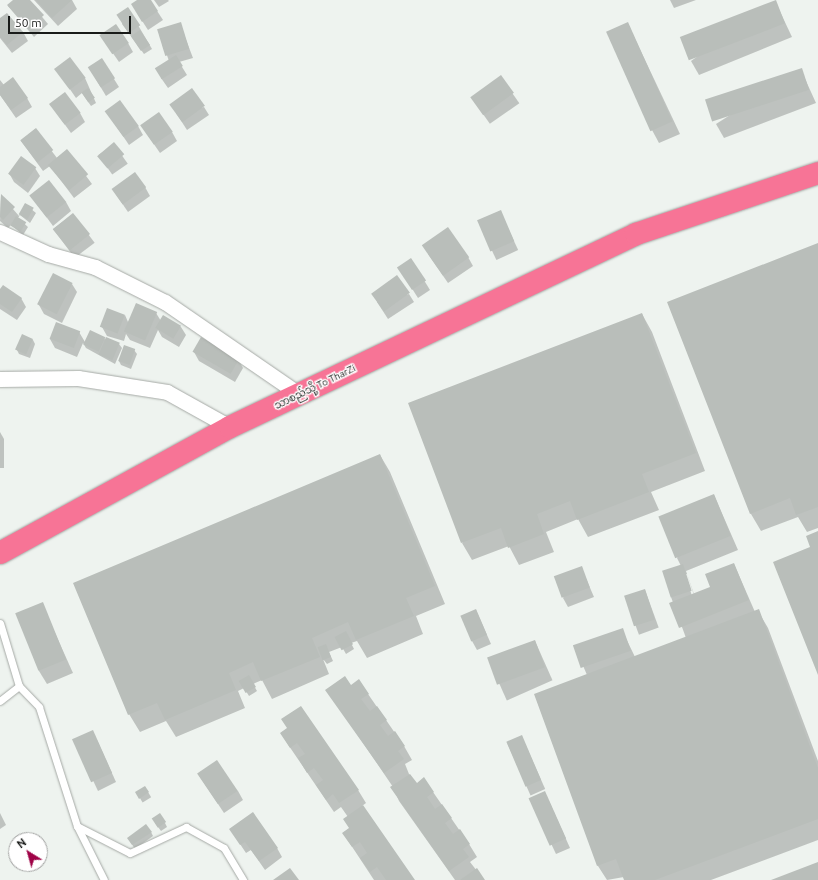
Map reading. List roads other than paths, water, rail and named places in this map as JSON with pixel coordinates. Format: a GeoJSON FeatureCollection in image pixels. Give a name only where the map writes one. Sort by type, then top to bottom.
{"type":"FeatureCollection","features":[{"type":"Feature","properties":{"kind":"highway","name":"သာစည်သို့ To TharZi"},"geometry":{"type":"LineString","coordinates":[[0,553],[230,427],[636,234],[818,173]]}},
{"type":"Feature","properties":{"kind":"street"},"geometry":{"type":"LineString","coordinates":[[0,232],[48,254],[95,267],[165,302],[299,394]]}},
{"type":"Feature","properties":{"kind":"street"},"geometry":{"type":"LineString","coordinates":[[0,379],[78,378],[167,392],[230,427]]}},
{"type":"Feature","properties":{"kind":"lane"},"geometry":{"type":"LineString","coordinates":[[0,623],[19,686],[39,707],[77,826],[104,880]]}},
{"type":"Feature","properties":{"kind":"lane"},"geometry":{"type":"LineString","coordinates":[[0,701],[19,686]]}},
{"type":"Feature","properties":{"kind":"lane"},"geometry":{"type":"LineString","coordinates":[[77,826],[130,853],[186,827],[224,848],[243,880]]}}]}
